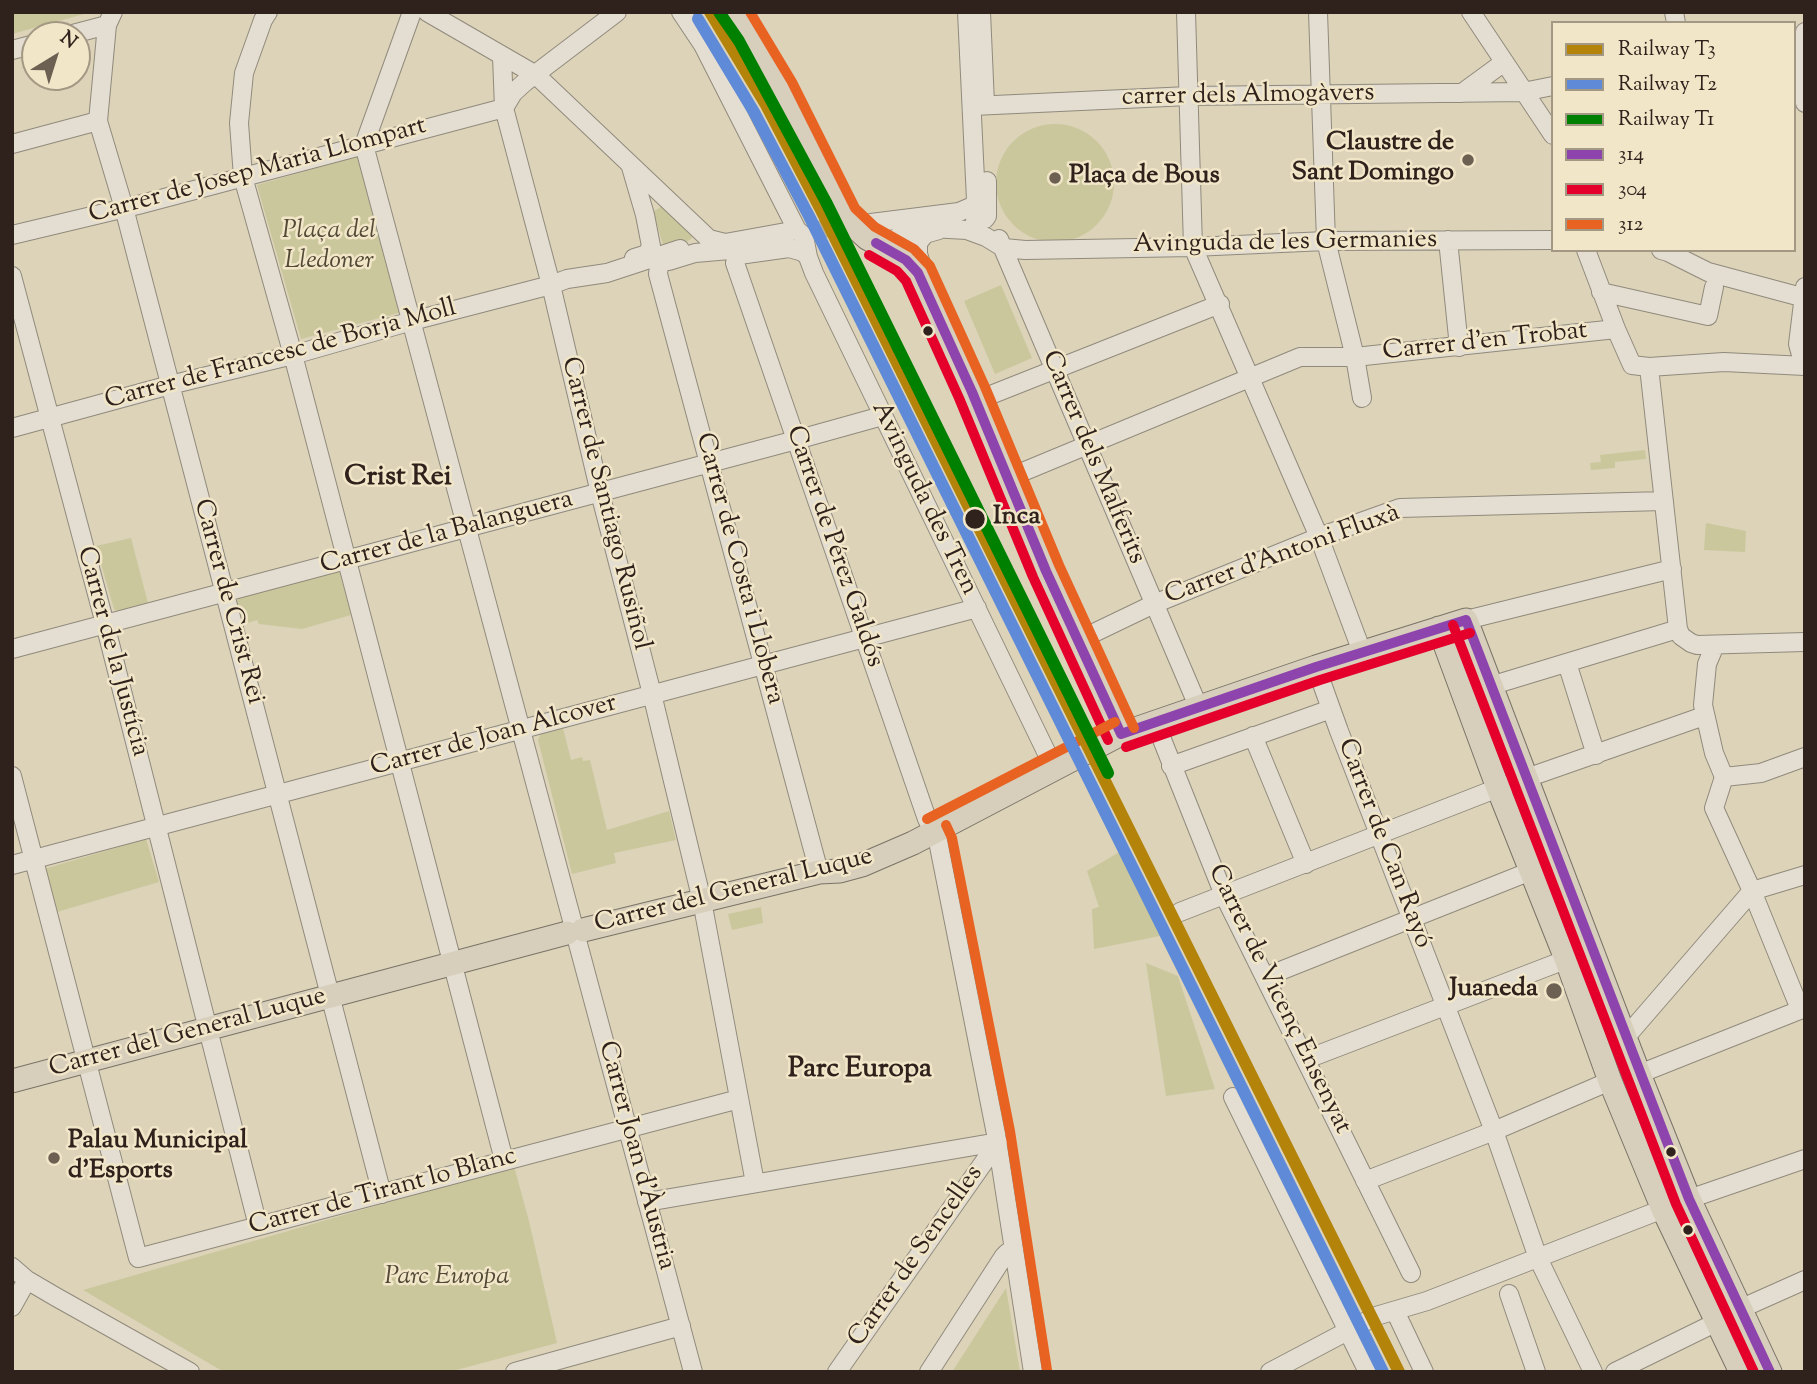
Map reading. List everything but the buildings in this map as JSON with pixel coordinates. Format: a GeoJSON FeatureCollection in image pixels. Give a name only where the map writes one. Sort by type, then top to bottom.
{"type":"FeatureCollection","features":[{"type":"Feature","properties":{"kind":"main road"},"geometry":{"type":"LineString","coordinates":[[734,12],[779,88],[844,217],[859,232],[873,231],[912,265],[928,293],[1077,641],[1121,734]]}},
{"type":"Feature","properties":{"kind":"main road"},"geometry":{"type":"LineString","coordinates":[[1466,620],[1689,1199],[1770,1372]]}},
{"type":"Feature","properties":{"kind":"main road","name":"Carrer del General Luque"},"geometry":{"type":"LineString","coordinates":[[12,1081],[575,932],[862,865],[1121,734],[1316,667],[1466,620]]}},
{"type":"Feature","properties":{"kind":"main road"},"geometry":{"type":"LineString","coordinates":[[1438,628],[1567,961],[1610,1081],[1663,1209],[1741,1372]]}},
{"type":"Feature","properties":{"kind":"street"},"geometry":{"type":"LineString","coordinates":[[268,12],[244,73],[240,123],[243,177],[293,355],[504,1160]]}},
{"type":"Feature","properties":{"kind":"street"},"geometry":{"type":"LineString","coordinates":[[364,145],[412,12]]}},
{"type":"Feature","properties":{"kind":"street"},"geometry":{"type":"LineString","coordinates":[[427,12],[536,75],[706,237],[725,243],[794,235]]}},
{"type":"Feature","properties":{"kind":"street"},"geometry":{"type":"LineString","coordinates":[[504,108],[513,93],[617,12]]}},
{"type":"Feature","properties":{"kind":"street","name":"Avinguda des Tren"},"geometry":{"type":"LineString","coordinates":[[681,12],[716,69],[794,235],[804,236],[808,257],[880,413],[1054,768]]}},
{"type":"Feature","properties":{"kind":"street"},"geometry":{"type":"LineString","coordinates":[[873,231],[947,218],[975,221],[985,219],[988,209],[979,105],[967,12]]}},
{"type":"Feature","properties":{"kind":"street"},"geometry":{"type":"LineString","coordinates":[[873,231],[959,212],[973,206],[976,200],[981,12]]}},
{"type":"Feature","properties":{"kind":"street"},"geometry":{"type":"LineString","coordinates":[[1186,12],[1193,247],[1319,537],[1363,652]]}},
{"type":"Feature","properties":{"kind":"street"},"geometry":{"type":"LineString","coordinates":[[1318,12],[1326,241],[1355,357],[1362,398]]}},
{"type":"Feature","properties":{"kind":"street"},"geometry":{"type":"LineString","coordinates":[[1471,12],[1522,92],[1551,131]]}},
{"type":"Feature","properties":{"kind":"street"},"geometry":{"type":"LineString","coordinates":[[91,26],[110,19]]}},
{"type":"Feature","properties":{"kind":"street","name":"Carrer de Crist Rei"},"geometry":{"type":"LineString","coordinates":[[110,19],[100,82],[98,121],[124,208],[382,1194]]}},
{"type":"Feature","properties":{"kind":"street"},"geometry":{"type":"LineString","coordinates":[[1804,34],[1805,103]]}},
{"type":"Feature","properties":{"kind":"street","name":"Carrer de Santiago Rusiñol"},"geometry":{"type":"LineString","coordinates":[[502,57],[504,108],[559,282],[600,493],[702,901],[755,1183]]}},
{"type":"Feature","properties":{"kind":"street"},"geometry":{"type":"LineString","coordinates":[[1462,93],[1503,63]]}},
{"type":"Feature","properties":{"kind":"street","name":"carrer dels Almogàvers"},"geometry":{"type":"LineString","coordinates":[[979,105],[1189,96],[1522,92],[1551,86]]}},
{"type":"Feature","properties":{"kind":"street","name":"Carrer de Josep Maria Llompart"},"geometry":{"type":"LineString","coordinates":[[12,235],[504,108]]}},
{"type":"Feature","properties":{"kind":"street"},"geometry":{"type":"LineString","coordinates":[[12,144],[98,121]]}},
{"type":"Feature","properties":{"kind":"street","name":"Carrer Joan d'Àustria"},"geometry":{"type":"LineString","coordinates":[[364,145],[693,1372]]}},
{"type":"Feature","properties":{"kind":"street"},"geometry":{"type":"LineString","coordinates":[[559,282],[579,273],[647,254],[651,246],[631,167]]}},
{"type":"Feature","properties":{"kind":"street"},"geometry":{"type":"LineString","coordinates":[[645,215],[657,200],[666,198]]}},
{"type":"Feature","properties":{"kind":"street"},"geometry":{"type":"LineString","coordinates":[[975,221],[1006,244]]}},
{"type":"Feature","properties":{"kind":"street"},"geometry":{"type":"LineString","coordinates":[[928,293],[918,247],[925,234],[940,229]]}},
{"type":"Feature","properties":{"kind":"street"},"geometry":{"type":"LineString","coordinates":[[873,231],[887,242],[915,230],[954,229],[978,233],[1006,244]]}},
{"type":"Feature","properties":{"kind":"street"},"geometry":{"type":"LineString","coordinates":[[559,282],[688,251],[719,252],[794,235]]}},
{"type":"Feature","properties":{"kind":"street"},"geometry":{"type":"LineString","coordinates":[[688,251],[706,237]]}},
{"type":"Feature","properties":{"kind":"street"},"geometry":{"type":"LineString","coordinates":[[1448,240],[1459,347]]}},
{"type":"Feature","properties":{"kind":"street","name":"Avinguda de les Germanies"},"geometry":{"type":"LineString","coordinates":[[1006,244],[1193,247],[1326,241],[1551,240]]}},
{"type":"Feature","properties":{"kind":"street","name":"Carrer dels Malferits"},"geometry":{"type":"LineString","coordinates":[[1006,244],[1053,369],[1198,706]]}},
{"type":"Feature","properties":{"kind":"street","name":"Carrer de Pérez Galdós"},"geometry":{"type":"LineString","coordinates":[[808,257],[803,252],[789,248],[739,255],[735,263],[864,638],[938,841],[998,1142],[1033,1372]]}},
{"type":"Feature","properties":{"kind":"street","name":"Carrer de Francesc de Borja Moll"},"geometry":{"type":"LineString","coordinates":[[12,428],[559,282],[566,288],[585,285],[659,266],[688,251]]}},
{"type":"Feature","properties":{"kind":"street"},"geometry":{"type":"LineString","coordinates":[[1587,252],[1616,329],[1629,359],[1636,367],[1724,362],[1805,366],[1798,344],[1804,294],[1715,282],[1668,252]]}},
{"type":"Feature","properties":{"kind":"street","name":"Carrer de Costa i Llobera"},"geometry":{"type":"LineString","coordinates":[[659,266],[658,274],[819,873]]}},
{"type":"Feature","properties":{"kind":"street","name":"Carrer de la Justícia"},"geometry":{"type":"LineString","coordinates":[[12,276],[105,624],[258,1226]]}},
{"type":"Feature","properties":{"kind":"street"},"geometry":{"type":"LineString","coordinates":[[1601,292],[1708,316],[1715,282]]}},
{"type":"Feature","properties":{"kind":"street"},"geometry":{"type":"LineString","coordinates":[[978,406],[983,398],[1220,304]]}},
{"type":"Feature","properties":{"kind":"street","name":"Carrer d'en Trobat"},"geometry":{"type":"LineString","coordinates":[[1251,378],[1300,357],[1355,357],[1616,329]]}},
{"type":"Feature","properties":{"kind":"street"},"geometry":{"type":"LineString","coordinates":[[1649,367],[1678,629],[1681,636],[1690,643],[1715,645],[1805,642]]}},
{"type":"Feature","properties":{"kind":"street"},"geometry":{"type":"LineString","coordinates":[[1008,478],[1251,378]]}},
{"type":"Feature","properties":{"kind":"street","name":"Carrer de la Balanguera"},"geometry":{"type":"LineString","coordinates":[[12,649],[796,440],[875,418],[880,413]]}},
{"type":"Feature","properties":{"kind":"street","name":"Carrer d'Antoni Fluxà"},"geometry":{"type":"LineString","coordinates":[[1077,641],[1154,604],[1319,537],[1400,508],[1664,501]]}},
{"type":"Feature","properties":{"kind":"street","name":"Carrer del General Luque"},"geometry":{"type":"LineString","coordinates":[[1466,620],[1671,569]]}},
{"type":"Feature","properties":{"kind":"street","name":"Carrer de Joan Alcover"},"geometry":{"type":"LineString","coordinates":[[12,865],[976,608]]}},
{"type":"Feature","properties":{"kind":"street"},"geometry":{"type":"LineString","coordinates":[[1490,686],[1678,629]]}},
{"type":"Feature","properties":{"kind":"street"},"geometry":{"type":"LineString","coordinates":[[1639,1074],[1802,1009],[1714,808],[1724,777],[1704,716],[1706,675],[1715,645]]}},
{"type":"Feature","properties":{"kind":"street"},"geometry":{"type":"LineString","coordinates":[[1567,663],[1596,755]]}},
{"type":"Feature","properties":{"kind":"street","name":"Carrer de Can Rayó"},"geometry":{"type":"LineString","coordinates":[[1316,667],[1494,1131],[1538,1258],[1593,1372]]}},
{"type":"Feature","properties":{"kind":"street"},"geometry":{"type":"LineString","coordinates":[[1171,766],[1331,709]]}},
{"type":"Feature","properties":{"kind":"street"},"geometry":{"type":"LineString","coordinates":[[1180,912],[1499,789],[1704,716]]}},
{"type":"Feature","properties":{"kind":"street","name":"Carrer de Vicenç Ensenyat"},"geometry":{"type":"LineString","coordinates":[[1155,722],[1224,895],[1411,1273]]}},
{"type":"Feature","properties":{"kind":"street"},"geometry":{"type":"LineString","coordinates":[[1253,736],[1306,864]]}},
{"type":"Feature","properties":{"kind":"street"},"geometry":{"type":"LineString","coordinates":[[1724,777],[1761,773],[1805,757]]}},
{"type":"Feature","properties":{"kind":"street"},"geometry":{"type":"LineString","coordinates":[[12,776],[86,1061]]}},
{"type":"Feature","properties":{"kind":"street"},"geometry":{"type":"LineString","coordinates":[[1265,977],[1531,872]]}},
{"type":"Feature","properties":{"kind":"street"},"geometry":{"type":"LineString","coordinates":[[1625,1038],[1752,891],[1803,881]]}},
{"type":"Feature","properties":{"kind":"street"},"geometry":{"type":"LineString","coordinates":[[1307,1059],[1591,950]]}},
{"type":"Feature","properties":{"kind":"street","name":"Carrer de Tirant lo Blanc"},"geometry":{"type":"LineString","coordinates":[[86,1061],[138,1258],[740,1099]]}},
{"type":"Feature","properties":{"kind":"street"},"geometry":{"type":"LineString","coordinates":[[1365,1181],[1494,1131],[1610,1081]]}},
{"type":"Feature","properties":{"kind":"street"},"geometry":{"type":"LineString","coordinates":[[1233,1097],[1362,1323],[1368,1372]]}},
{"type":"Feature","properties":{"kind":"street"},"geometry":{"type":"LineString","coordinates":[[647,1202],[998,1142]]}},
{"type":"Feature","properties":{"kind":"street","name":"Carrer de Sencelles"},"geometry":{"type":"LineString","coordinates":[[837,1372],[998,1142]]}},
{"type":"Feature","properties":{"kind":"street"},"geometry":{"type":"LineString","coordinates":[[1270,1372],[1362,1323],[1427,1301],[1663,1209],[1668,1202],[1682,1196],[1689,1199],[1805,1158]]}},
{"type":"Feature","properties":{"kind":"street"},"geometry":{"type":"LineString","coordinates":[[929,1372],[1004,1256],[1014,1252]]}},
{"type":"Feature","properties":{"kind":"street"},"geometry":{"type":"LineString","coordinates":[[12,1267],[27,1280],[190,1372]]}},
{"type":"Feature","properties":{"kind":"street"},"geometry":{"type":"LineString","coordinates":[[12,1307],[27,1280]]}},
{"type":"Feature","properties":{"kind":"street"},"geometry":{"type":"LineString","coordinates":[[1740,1309],[1805,1280]]}},
{"type":"Feature","properties":{"kind":"street"},"geometry":{"type":"LineString","coordinates":[[1509,1294],[1536,1372]]}},
{"type":"Feature","properties":{"kind":"street"},"geometry":{"type":"LineString","coordinates":[[1395,1311],[1424,1372]]}},
{"type":"Feature","properties":{"kind":"street"},"geometry":{"type":"LineString","coordinates":[[1615,1372],[1717,1322]]}},
{"type":"Feature","properties":{"kind":"street"},"geometry":{"type":"LineString","coordinates":[[515,1372],[681,1326]]}},
{"type":"Feature","properties":{"kind":"green space"},"geometry":{"type":"Polygon","coordinates":[[[12,12],[91,12],[59,21],[21,21],[21,31],[12,34],[12,12]]]}},
{"type":"Feature","properties":{"kind":"green space","name":"Plaça de Bous"},"geometry":{"type":"Polygon","coordinates":[[[1055,124],[1088,134],[1104,150],[1114,183],[1104,216],[1088,232],[1055,242],[1022,232],[1006,216],[996,183],[1006,150],[1022,134],[1055,124]]]}},
{"type":"Feature","properties":{"kind":"green space","name":"Plaça del Lledoner"},"geometry":{"type":"Polygon","coordinates":[[[358,156],[402,312],[301,339],[257,185],[358,156]]]}},
{"type":"Feature","properties":{"kind":"green space"},"geometry":{"type":"Polygon","coordinates":[[[662,206],[690,229],[692,238],[667,246],[663,244],[653,212],[662,206]]]}},
{"type":"Feature","properties":{"kind":"green space"},"geometry":{"type":"Polygon","coordinates":[[[1001,285],[1032,358],[995,374],[964,301],[1001,285]]]}},
{"type":"Feature","properties":{"kind":"green space"},"geometry":{"type":"Polygon","coordinates":[[[1645,450],[1646,459],[1615,462],[1615,468],[1591,470],[1590,463],[1601,462],[1600,455],[1645,450]]]}},
{"type":"Feature","properties":{"kind":"green space"},"geometry":{"type":"Polygon","coordinates":[[[1706,523],[1746,531],[1745,552],[1704,550],[1706,523]]]}},
{"type":"Feature","properties":{"kind":"green space"},"geometry":{"type":"Polygon","coordinates":[[[131,538],[148,603],[117,611],[114,609],[96,546],[131,538]]]}},
{"type":"Feature","properties":{"kind":"green space"},"geometry":{"type":"Polygon","coordinates":[[[337,571],[340,573],[351,615],[302,629],[259,624],[257,620],[241,625],[236,603],[240,596],[337,571]]]}},
{"type":"Feature","properties":{"kind":"green space"},"geometry":{"type":"Polygon","coordinates":[[[563,728],[571,760],[582,757],[583,761],[590,760],[607,830],[669,811],[676,840],[614,853],[616,863],[572,874],[538,740],[541,733],[563,728]]]}},
{"type":"Feature","properties":{"kind":"green space"},"geometry":{"type":"Polygon","coordinates":[[[146,839],[159,882],[57,912],[44,869],[146,839]]]}},
{"type":"Feature","properties":{"kind":"green space"},"geometry":{"type":"Polygon","coordinates":[[[1121,851],[1165,935],[1094,949],[1092,909],[1099,907],[1087,871],[1121,851]]]}},
{"type":"Feature","properties":{"kind":"green space"},"geometry":{"type":"Polygon","coordinates":[[[761,907],[763,923],[732,930],[728,914],[761,907]]]}},
{"type":"Feature","properties":{"kind":"green space"},"geometry":{"type":"Polygon","coordinates":[[[1146,963],[1178,976],[1215,1089],[1166,1096],[1146,963]]]}},
{"type":"Feature","properties":{"kind":"green space","name":"Parc Europa"},"geometry":{"type":"Polygon","coordinates":[[[514,1166],[557,1343],[449,1372],[224,1372],[83,1290],[514,1166]]]}},
{"type":"Feature","properties":{"kind":"green space"},"geometry":{"type":"Polygon","coordinates":[[[1006,1288],[1020,1372],[952,1372],[1006,1288]]]}},
{"type":"Feature","properties":{"kind":"tunnel"},"geometry":{"type":"LineString","coordinates":[[787,234],[860,224]]}},
{"type":"Feature","properties":{"kind":"rail line","name":"T3"},"geometry":{"type":"LineString","coordinates":[[710,12],[766,105],[821,210],[1399,1372]]}},
{"type":"Feature","properties":{"kind":"rail line","name":"T1"},"geometry":{"type":"LineString","coordinates":[[719,12],[739,41],[826,202],[1108,773]]}},
{"type":"Feature","properties":{"kind":"rail line","name":"T2"},"geometry":{"type":"LineString","coordinates":[[698,19],[754,112],[809,216],[1383,1372]]}},
{"type":"Feature","properties":{"kind":"transit line","name":"312"},"geometry":{"type":"LineString","coordinates":[[750,12],[792,82],[855,208],[875,227],[914,249],[930,266],[985,387],[1059,565],[1134,728]]}},
{"type":"Feature","properties":{"kind":"transit line","name":"314"},"geometry":{"type":"LineString","coordinates":[[876,243],[906,260],[918,273],[972,392],[1046,571],[1121,734]]}},
{"type":"Feature","properties":{"kind":"transit line","name":"304"},"geometry":{"type":"LineString","coordinates":[[869,255],[897,271],[906,281],[959,398],[1033,577],[1108,740]]}},
{"type":"Feature","properties":{"kind":"transit line","name":"314"},"geometry":{"type":"LineString","coordinates":[[1466,620],[1689,1199],[1770,1372]]}},
{"type":"Feature","properties":{"kind":"transit line","name":"314"},"geometry":{"type":"LineString","coordinates":[[1121,734],[1316,667],[1466,620]]}},
{"type":"Feature","properties":{"kind":"transit line","name":"304"},"geometry":{"type":"LineString","coordinates":[[1453,625],[1676,1204],[1754,1372]]}},
{"type":"Feature","properties":{"kind":"transit line","name":"304"},"geometry":{"type":"LineString","coordinates":[[1126,747],[1320,680],[1470,633]]}},
{"type":"Feature","properties":{"kind":"transit line","name":"312"},"geometry":{"type":"LineString","coordinates":[[927,819],[1115,722]]}},
{"type":"Feature","properties":{"kind":"transit line","name":"312"},"geometry":{"type":"LineString","coordinates":[[946,825],[952,838],[1010,1131],[1047,1370]]}},
{"type":"Feature","properties":{"kind":"place","name":"Claustre de Sant Domingo"},"geometry":{"type":"Point","coordinates":[1468,160]}},
{"type":"Feature","properties":{"kind":"place","name":"Plaça de Bous"},"geometry":{"type":"Point","coordinates":[1055,178]}},
{"type":"Feature","properties":{"kind":"place","name":"Inca"},"geometry":{"type":"Point","coordinates":[975,519]}},
{"type":"Feature","properties":{"kind":"place","name":"Juaneda"},"geometry":{"type":"Point","coordinates":[1554,991]}},
{"type":"Feature","properties":{"kind":"place","name":"Palau Municipal d'Esports"},"geometry":{"type":"Point","coordinates":[54,1158]}},
{"type":"Feature","properties":{"kind":"district","name":"Crist Rei"},"geometry":{"type":"Point","coordinates":[398,479]}},
{"type":"Feature","properties":{"kind":"district","name":"Parc Europa"},"geometry":{"type":"Point","coordinates":[860,1071]}}]}
